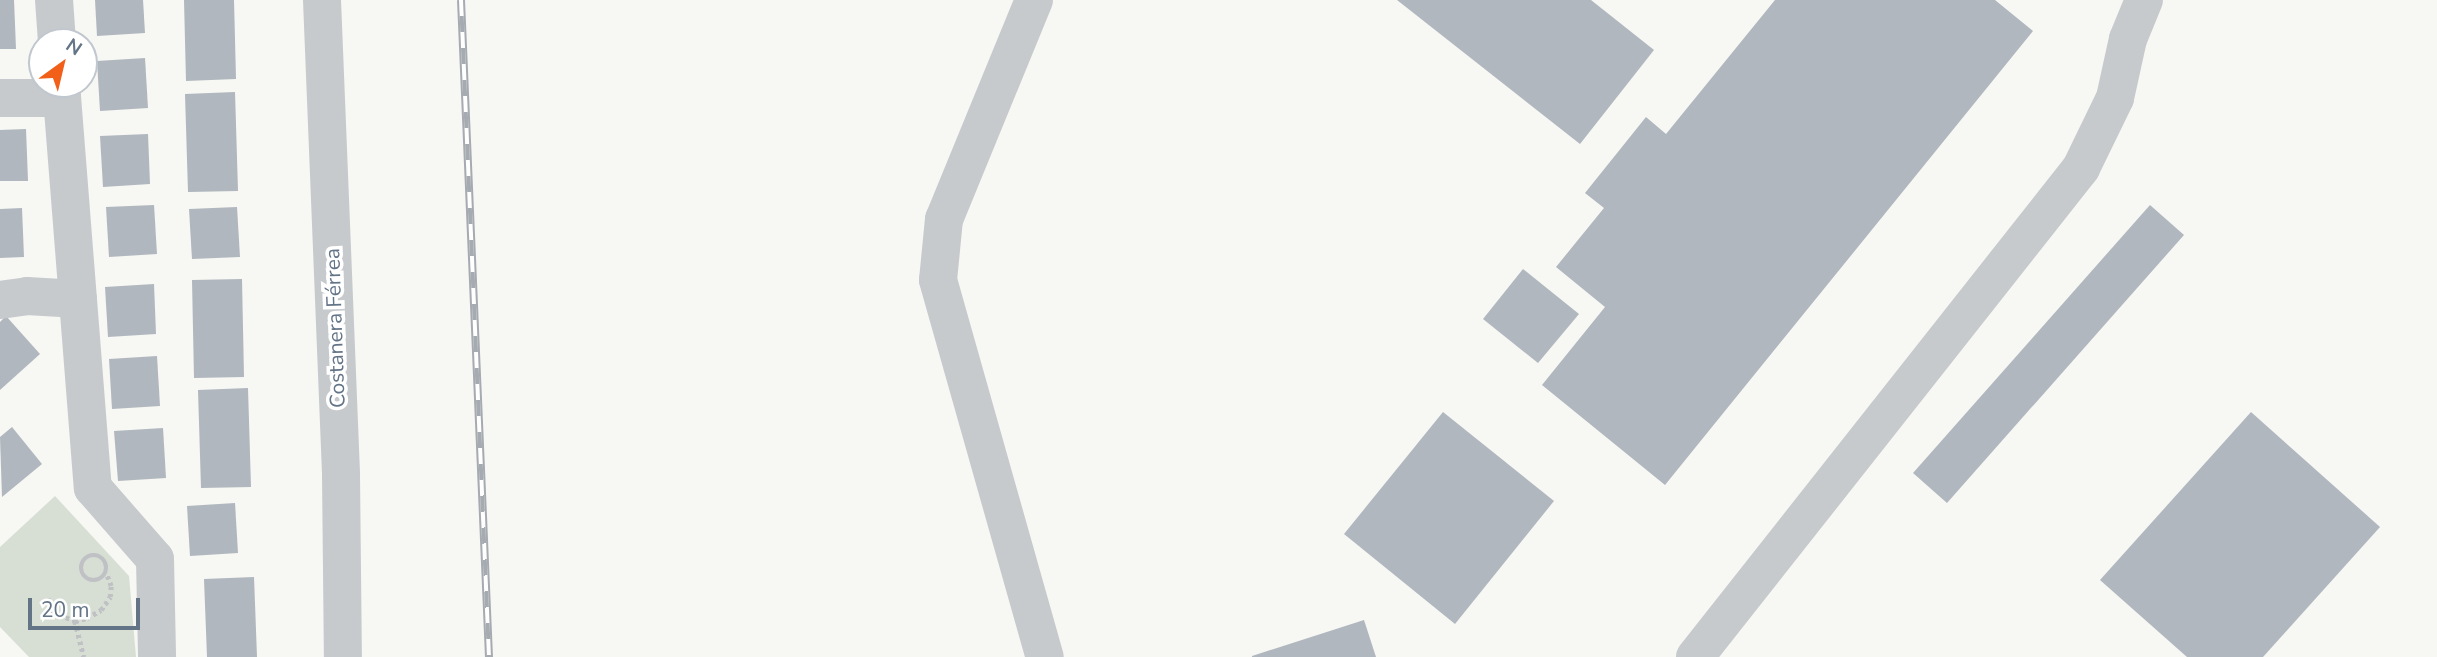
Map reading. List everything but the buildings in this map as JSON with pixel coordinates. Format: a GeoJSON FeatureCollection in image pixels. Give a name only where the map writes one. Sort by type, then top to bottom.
{"type":"FeatureCollection","features":[{"type":"Feature","properties":{"kind":"street"},"geometry":{"type":"LineString","coordinates":[[54,0],[56,28]]}},
{"type":"Feature","properties":{"kind":"street","name":"Costanera Férrea"},"geometry":{"type":"LineString","coordinates":[[322,0],[341,475],[343,657]]}},
{"type":"Feature","properties":{"kind":"street"},"geometry":{"type":"LineString","coordinates":[[1034,0],[944,219],[939,280],[1045,657]]}},
{"type":"Feature","properties":{"kind":"street"},"geometry":{"type":"LineString","coordinates":[[1695,657],[2081,168],[2115,98],[2128,39],[2144,0]]}},
{"type":"Feature","properties":{"kind":"street"},"geometry":{"type":"LineString","coordinates":[[0,98],[28,95]]}},
{"type":"Feature","properties":{"kind":"street"},"geometry":{"type":"LineString","coordinates":[[63,98],[93,488],[155,559],[157,657]]}},
{"type":"Feature","properties":{"kind":"street"},"geometry":{"type":"LineString","coordinates":[[0,300],[27,296],[78,299]]}},
{"type":"Feature","properties":{"kind":"path"},"geometry":{"type":"LineString","coordinates":[[48,598],[53,612],[75,621],[102,610],[110,597],[107,562],[100,556],[88,557],[82,564],[82,572],[91,580],[99,580],[106,573]]}},
{"type":"Feature","properties":{"kind":"path"},"geometry":{"type":"LineString","coordinates":[[75,621],[84,657]]}},
{"type":"Feature","properties":{"kind":"shaded area"},"geometry":{"type":"Polygon","coordinates":[[[55,496],[129,576],[136,657],[29,657],[0,627],[0,547],[55,496]]]}},
{"type":"Feature","properties":{"kind":"railway"},"geometry":{"type":"LineString","coordinates":[[461,0],[489,657]]}}]}
